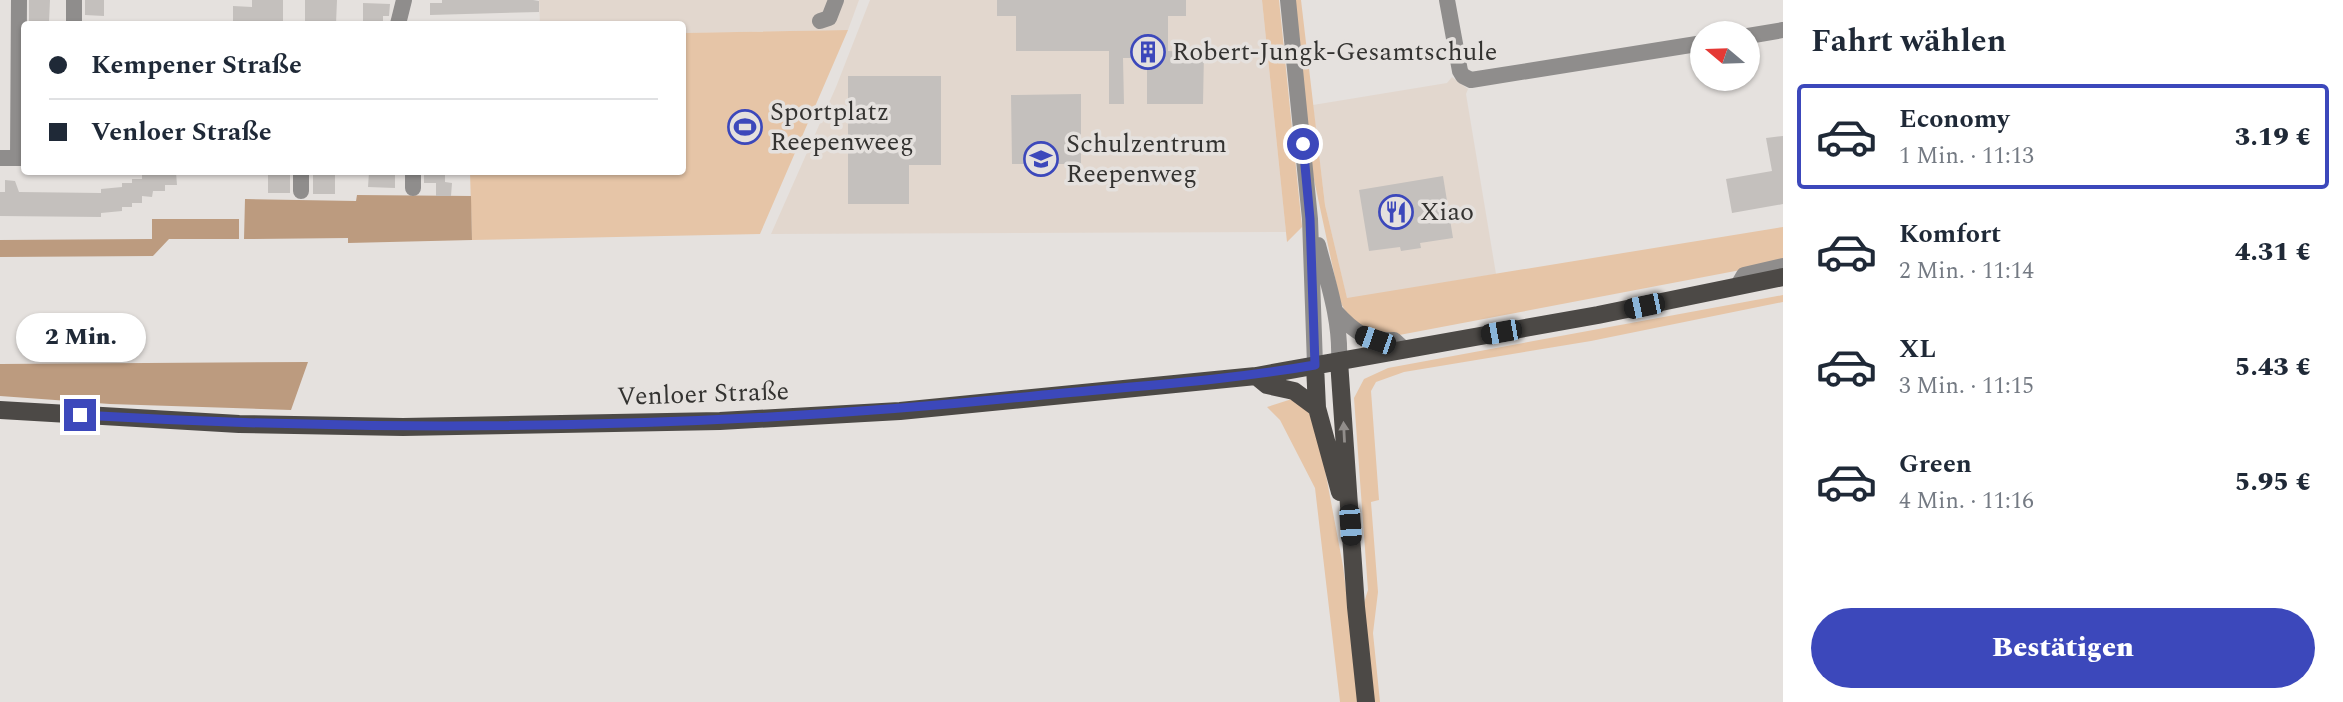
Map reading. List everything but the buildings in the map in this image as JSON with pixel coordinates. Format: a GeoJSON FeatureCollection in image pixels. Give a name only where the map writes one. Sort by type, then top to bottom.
{"type":"FeatureCollection","features":[{"type":"Feature","properties":{"kind":"main road","name":"Venloer Straße"},"geometry":{"type":"LineString","coordinates":[[0,410],[297,426],[553,426],[887,412],[1256,376],[1598,315],[1783,277]]}},
{"type":"Feature","properties":{"kind":"main road"},"geometry":{"type":"LineString","coordinates":[[1339,361],[1366,702]]}},
{"type":"Feature","properties":{"kind":"main road"},"geometry":{"type":"LineString","coordinates":[[1315,365],[1317,408],[1350,525]]}},
{"type":"Feature","properties":{"kind":"main road"},"geometry":{"type":"LineString","coordinates":[[1256,376],[1267,385],[1294,391],[1317,408]]}},
{"type":"Feature","properties":{"kind":"street"},"geometry":{"type":"LineString","coordinates":[[0,158],[21,158],[19,0]]}},
{"type":"Feature","properties":{"kind":"street"},"geometry":{"type":"LineString","coordinates":[[74,0],[74,21]]}},
{"type":"Feature","properties":{"kind":"street"},"geometry":{"type":"LineString","coordinates":[[399,21],[404,0]]}},
{"type":"Feature","properties":{"kind":"street"},"geometry":{"type":"LineString","coordinates":[[820,21],[829,18],[836,0]]}},
{"type":"Feature","properties":{"kind":"street"},"geometry":{"type":"LineString","coordinates":[[1287,0],[1310,219],[1315,365]]}},
{"type":"Feature","properties":{"kind":"street"},"geometry":{"type":"LineString","coordinates":[[1447,0],[1460,71],[1471,80],[1690,45]]}},
{"type":"Feature","properties":{"kind":"street"},"geometry":{"type":"LineString","coordinates":[[1760,34],[1783,30]]}},
{"type":"Feature","properties":{"kind":"street"},"geometry":{"type":"LineString","coordinates":[[301,175],[301,191]]}},
{"type":"Feature","properties":{"kind":"street"},"geometry":{"type":"LineString","coordinates":[[1310,219],[1336,312],[1340,338],[1339,361]]}},
{"type":"Feature","properties":{"kind":"street"},"geometry":{"type":"LineString","coordinates":[[1737,287],[1744,275],[1783,266]]}},
{"type":"Feature","properties":{"kind":"street","name":"Venloer Straße"},"geometry":{"type":"LineString","coordinates":[[1336,312],[1360,335],[1375,340],[1394,340],[1404,349]]}},
{"type":"Feature","properties":{"kind":"shaded area"},"geometry":{"type":"Polygon","coordinates":[[[539,0],[859,0],[848,30],[686,33],[686,21],[540,21],[539,0]]]}},
{"type":"Feature","properties":{"kind":"shaded area","name":"Schulzentrum Reepenweg"},"geometry":{"type":"Polygon","coordinates":[[[870,0],[1262,0],[1286,232],[771,234],[836,87],[870,0]]]}},
{"type":"Feature","properties":{"kind":"shaded area"},"geometry":{"type":"Polygon","coordinates":[[[1262,0],[1279,0],[1302,227],[1287,242],[1262,0]]]}},
{"type":"Feature","properties":{"kind":"shaded area"},"geometry":{"type":"Polygon","coordinates":[[[1293,0],[1301,0],[1325,205],[1347,298],[1783,227],[1783,262],[1394,336],[1376,334],[1361,327],[1349,316],[1340,301],[1313,175],[1293,0]]]}},
{"type":"Feature","properties":{"kind":"shaded area","name":"Sportplatz Reepenweeg"},"geometry":{"type":"Polygon","coordinates":[[[848,30],[760,234],[472,240],[470,175],[686,175],[686,33],[848,30]]]}},
{"type":"Feature","properties":{"kind":"shaded area"},"geometry":{"type":"Polygon","coordinates":[[[1452,77],[1468,89],[1466,94],[1496,274],[1347,299],[1325,205],[1313,105],[1447,83],[1452,77]]]}},
{"type":"Feature","properties":{"kind":"shaded area"},"geometry":{"type":"Polygon","coordinates":[[[357,195],[471,196],[472,240],[348,243],[348,238],[244,239],[245,199],[356,201],[357,195]]]}},
{"type":"Feature","properties":{"kind":"shaded area"},"geometry":{"type":"Polygon","coordinates":[[[152,219],[239,219],[239,239],[169,239],[153,256],[0,257],[0,240],[152,239],[152,219]]]}},
{"type":"Feature","properties":{"kind":"shaded area"},"geometry":{"type":"Polygon","coordinates":[[[1783,295],[1783,302],[1591,341],[1404,372],[1376,382],[1371,391],[1379,500],[1371,502],[1378,592],[1373,633],[1380,702],[1372,702],[1362,609],[1368,590],[1354,398],[1364,379],[1388,368],[1783,295]]]}},
{"type":"Feature","properties":{"kind":"shaded area"},"geometry":{"type":"Polygon","coordinates":[[[308,362],[291,410],[110,404],[0,396],[0,364],[308,362]]]}},
{"type":"Feature","properties":{"kind":"shaded area"},"geometry":{"type":"Polygon","coordinates":[[[1295,398],[1306,408],[1317,427],[1343,566],[1360,702],[1340,702],[1315,488],[1280,420],[1267,407],[1295,398]]]}},
{"type":"Feature","properties":{"kind":"place","name":"Robert-Jungk-Gesamtschule"},"geometry":{"type":"Point","coordinates":[1148,52]}},
{"type":"Feature","properties":{"kind":"place","name":"Sportplatz Reepenweeg"},"geometry":{"type":"Point","coordinates":[745,127]}},
{"type":"Feature","properties":{"kind":"place","name":"Schulzentrum Reepenweg"},"geometry":{"type":"Point","coordinates":[1041,159]}},
{"type":"Feature","properties":{"kind":"place","name":"Xiao"},"geometry":{"type":"Point","coordinates":[1396,212]}},
{"type":"Feature","properties":{"kind":"route"},"geometry":{"type":"LineString","coordinates":[[80,415],[239,424],[403,427],[720,421],[900,411],[1256,376],[1315,365],[1310,219],[1303,144]]}}]}
